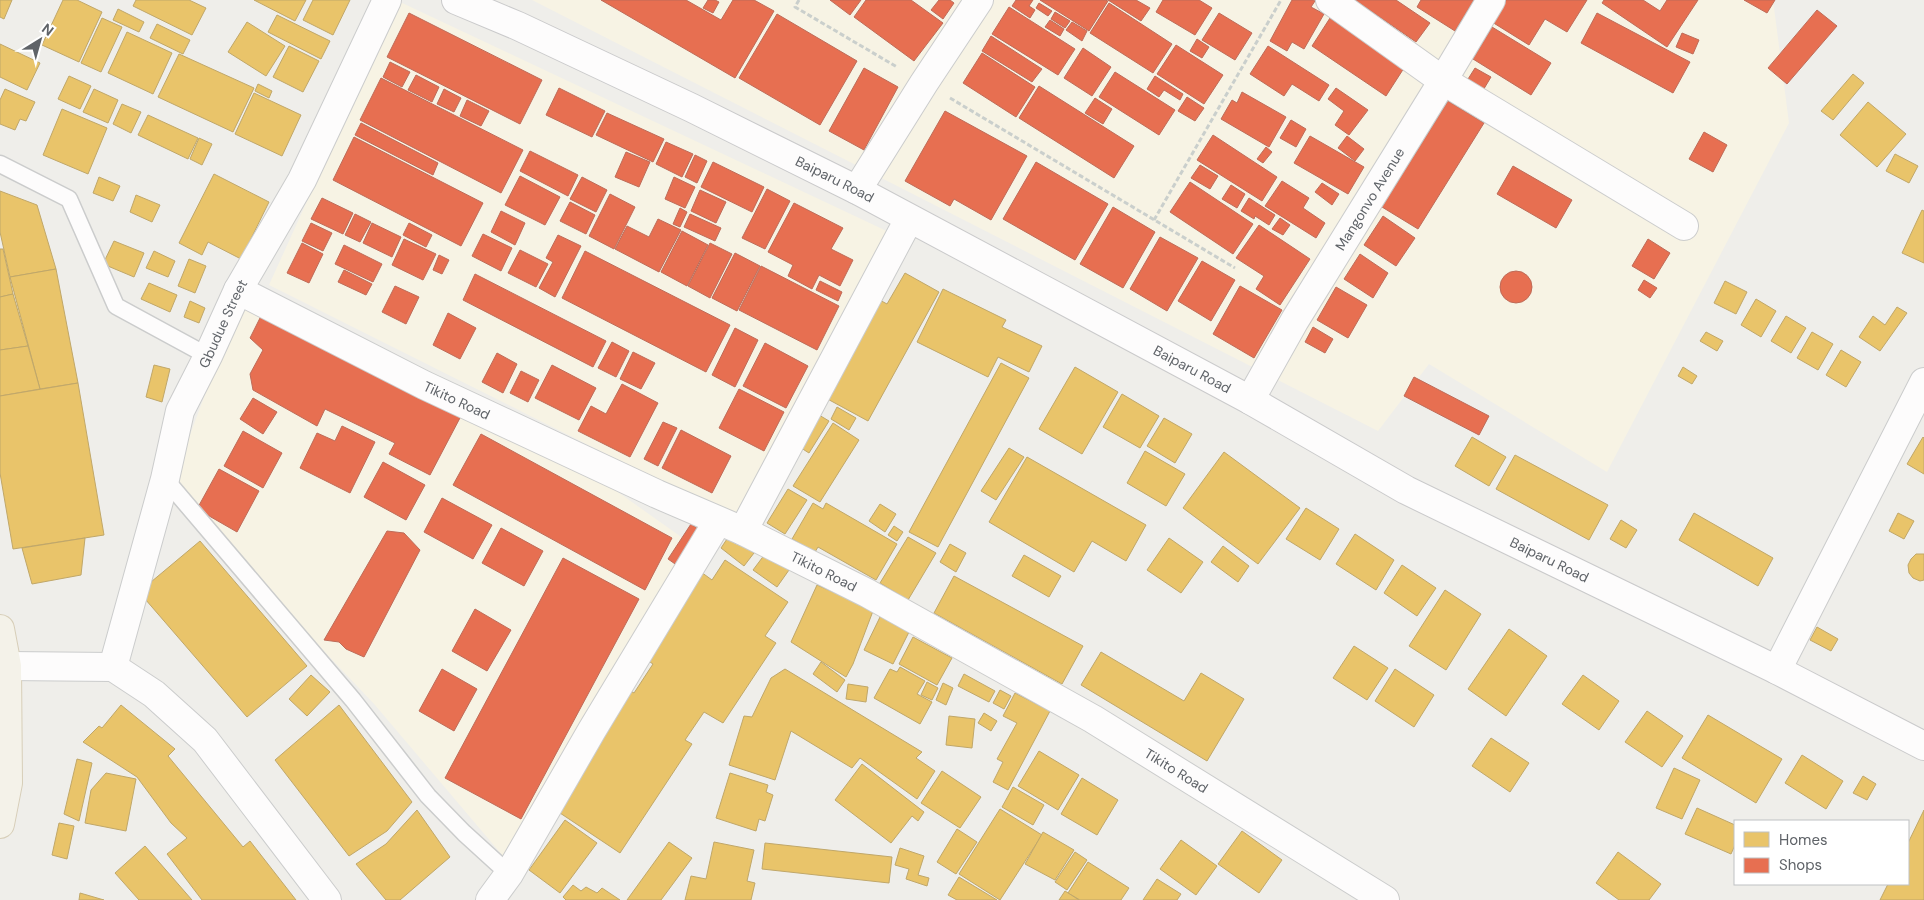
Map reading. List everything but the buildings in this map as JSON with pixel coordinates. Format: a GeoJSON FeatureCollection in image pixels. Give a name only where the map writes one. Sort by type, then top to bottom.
{"type":"FeatureCollection","features":[{"type":"Feature","properties":{"kind":"main road"},"geometry":{"type":"LineString","coordinates":[[0,629],[8,666],[8,783],[0,824]]}},
{"type":"Feature","properties":{"kind":"street","name":"Gbudue Street"},"geometry":{"type":"LineString","coordinates":[[113,667],[165,479],[180,411],[238,290],[302,180],[387,0]]}},
{"type":"Feature","properties":{"kind":"street","name":"Baiparu Road"},"geometry":{"type":"LineString","coordinates":[[456,0],[518,26],[675,100],[857,190],[1250,400],[1406,490],[1777,670],[1924,746]]}},
{"type":"Feature","properties":{"kind":"street"},"geometry":{"type":"LineString","coordinates":[[857,190],[979,0]]}},
{"type":"Feature","properties":{"kind":"street"},"geometry":{"type":"LineString","coordinates":[[1330,0],[1442,80],[1684,226]]}},
{"type":"Feature","properties":{"kind":"street","name":"Mangonvo Avenue"},"geometry":{"type":"LineString","coordinates":[[1250,400],[1295,320],[1491,0]]}},
{"type":"Feature","properties":{"kind":"street"},"geometry":{"type":"LineString","coordinates":[[743,531],[909,219]]}},
{"type":"Feature","properties":{"kind":"street","name":"Tikito Road"},"geometry":{"type":"LineString","coordinates":[[238,290],[424,385],[743,531],[867,593],[1094,719],[1385,900]]}},
{"type":"Feature","properties":{"kind":"street"},"geometry":{"type":"LineString","coordinates":[[1777,670],[1924,382]]}},
{"type":"Feature","properties":{"kind":"street"},"geometry":{"type":"LineString","coordinates":[[490,900],[509,874],[592,730],[718,521]]}},
{"type":"Feature","properties":{"kind":"street"},"geometry":{"type":"LineString","coordinates":[[8,666],[113,667],[154,694],[205,740],[327,900]]}},
{"type":"Feature","properties":{"kind":"lane"},"geometry":{"type":"LineString","coordinates":[[0,164],[69,198],[116,306],[208,356]]}},
{"type":"Feature","properties":{"kind":"lane"},"geometry":{"type":"LineString","coordinates":[[165,479],[353,700],[428,796],[464,833],[509,874]]}},
{"type":"Feature","properties":{"kind":"path"},"geometry":{"type":"LineString","coordinates":[[799,0],[795,7],[1235,268]]}},
{"type":"Feature","properties":{"kind":"path"},"geometry":{"type":"LineString","coordinates":[[1154,220],[1281,0]]}},
{"type":"Feature","properties":{"kind":"shaded area"},"geometry":{"type":"Polygon","coordinates":[[[532,0],[1773,0],[1789,123],[1607,472],[1429,364],[1378,431],[532,0]]]}},
{"type":"Feature","properties":{"kind":"shaded area"},"geometry":{"type":"Polygon","coordinates":[[[398,1],[893,234],[742,522],[269,285],[398,1]]]}},
{"type":"Feature","properties":{"kind":"shaded area"},"geometry":{"type":"Polygon","coordinates":[[[240,301],[598,478],[694,546],[503,856],[375,705],[194,514],[172,483],[240,301]]]}}]}
